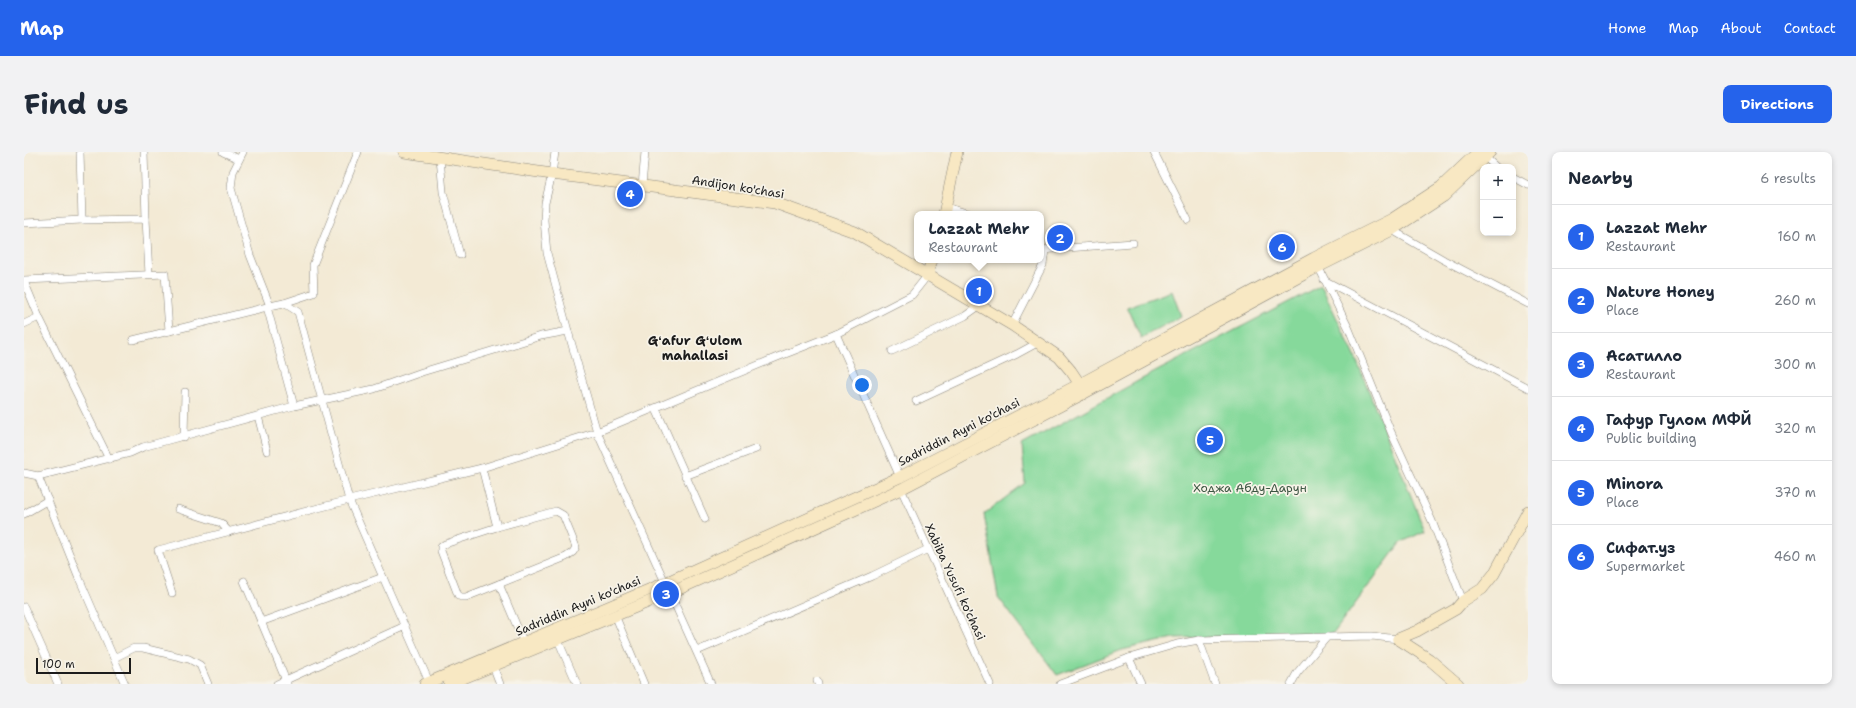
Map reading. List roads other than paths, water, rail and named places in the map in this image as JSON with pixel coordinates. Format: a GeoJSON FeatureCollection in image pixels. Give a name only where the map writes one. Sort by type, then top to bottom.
{"type":"FeatureCollection","features":[{"type":"Feature","properties":{"kind":"main road","name":"Andijon ko'chasi"},"geometry":{"type":"LineString","coordinates":[[404,152],[552,174],[775,203],[855,232],[1039,342],[1059,357],[1083,388]]}},
{"type":"Feature","properties":{"kind":"main road"},"geometry":{"type":"LineString","coordinates":[[945,210],[957,152]]}},
{"type":"Feature","properties":{"kind":"main road","name":"Sadriddin Ayni ko'chasi"},"geometry":{"type":"LineString","coordinates":[[1316,263],[1392,230],[1444,196],[1484,154]]}},
{"type":"Feature","properties":{"kind":"main road","name":"Sadriddin Ayni ko'chasi"},"geometry":{"type":"LineString","coordinates":[[428,684],[524,643],[667,588],[901,489],[1083,388],[1316,263],[1425,198],[1484,154]]}},
{"type":"Feature","properties":{"kind":"main road"},"geometry":{"type":"LineString","coordinates":[[927,276],[931,263]]}},
{"type":"Feature","properties":{"kind":"main road","name":"Sadriddin Ayni ko'chasi"},"geometry":{"type":"LineString","coordinates":[[449,684],[558,640],[615,615],[667,588],[1083,388]]}},
{"type":"Feature","properties":{"kind":"main road"},"geometry":{"type":"LineString","coordinates":[[1398,639],[1417,631],[1456,609],[1463,601],[1482,589],[1494,574],[1528,511]]}},
{"type":"Feature","properties":{"kind":"main road"},"geometry":{"type":"LineString","coordinates":[[1398,639],[1429,659],[1458,684]]}},
{"type":"Feature","properties":{"kind":"street"},"geometry":{"type":"LineString","coordinates":[[80,152],[82,220]]}},
{"type":"Feature","properties":{"kind":"street"},"geometry":{"type":"LineString","coordinates":[[144,152],[149,274]]}},
{"type":"Feature","properties":{"kind":"street"},"geometry":{"type":"LineString","coordinates":[[223,152],[239,159]]}},
{"type":"Feature","properties":{"kind":"street"},"geometry":{"type":"LineString","coordinates":[[243,152],[233,172],[231,188],[250,255],[268,306],[294,406]]}},
{"type":"Feature","properties":{"kind":"street"},"geometry":{"type":"LineString","coordinates":[[133,340],[284,303],[314,293],[313,265],[358,152]]}},
{"type":"Feature","properties":{"kind":"street"},"geometry":{"type":"LineString","coordinates":[[555,152],[552,174],[545,204],[544,220],[547,253],[597,432],[711,684]]}},
{"type":"Feature","properties":{"kind":"street"},"geometry":{"type":"LineString","coordinates":[[642,186],[646,152]]}},
{"type":"Feature","properties":{"kind":"street"},"geometry":{"type":"LineString","coordinates":[[1154,152],[1188,220]]}},
{"type":"Feature","properties":{"kind":"street"},"geometry":{"type":"LineString","coordinates":[[1484,154],[1493,164]]}},
{"type":"Feature","properties":{"kind":"street"},"geometry":{"type":"LineString","coordinates":[[440,158],[443,192],[460,255]]}},
{"type":"Feature","properties":{"kind":"street"},"geometry":{"type":"LineString","coordinates":[[1516,179],[1528,185]]}},
{"type":"Feature","properties":{"kind":"street"},"geometry":{"type":"LineString","coordinates":[[24,224],[82,220],[146,219]]}},
{"type":"Feature","properties":{"kind":"street"},"geometry":{"type":"LineString","coordinates":[[1392,230],[1444,260],[1528,304]]}},
{"type":"Feature","properties":{"kind":"street"},"geometry":{"type":"LineString","coordinates":[[1044,250],[1133,243]]}},
{"type":"Feature","properties":{"kind":"street"},"geometry":{"type":"LineString","coordinates":[[1012,326],[1043,263]]}},
{"type":"Feature","properties":{"kind":"street"},"geometry":{"type":"LineString","coordinates":[[1316,263],[1323,280],[1349,330],[1392,432],[1432,521],[1463,601]]}},
{"type":"Feature","properties":{"kind":"street"},"geometry":{"type":"LineString","coordinates":[[109,459],[39,317],[24,281],[165,274],[169,330]]}},
{"type":"Feature","properties":{"kind":"street"},"geometry":{"type":"LineString","coordinates":[[172,593],[158,550],[349,500],[482,468],[597,432],[836,334],[912,295],[927,276]]}},
{"type":"Feature","properties":{"kind":"street"},"geometry":{"type":"LineString","coordinates":[[1323,280],[1528,388]]}},
{"type":"Feature","properties":{"kind":"street"},"geometry":{"type":"LineString","coordinates":[[284,303],[298,312],[349,500],[405,626],[428,684]]}},
{"type":"Feature","properties":{"kind":"street"},"geometry":{"type":"LineString","coordinates":[[892,351],[965,316],[979,306]]}},
{"type":"Feature","properties":{"kind":"street"},"geometry":{"type":"LineString","coordinates":[[24,324],[39,317]]}},
{"type":"Feature","properties":{"kind":"street"},"geometry":{"type":"LineString","coordinates":[[24,473],[38,476],[109,459],[130,453],[143,447],[294,406],[374,389],[422,372],[534,338],[568,331]]}},
{"type":"Feature","properties":{"kind":"street"},"geometry":{"type":"LineString","coordinates":[[836,334],[900,477]]}},
{"type":"Feature","properties":{"kind":"street"},"geometry":{"type":"LineString","coordinates":[[916,400],[1017,354],[1039,342]]}},
{"type":"Feature","properties":{"kind":"street"},"geometry":{"type":"LineString","coordinates":[[184,437],[185,392]]}},
{"type":"Feature","properties":{"kind":"street"},"geometry":{"type":"LineString","coordinates":[[656,409],[705,519]]}},
{"type":"Feature","properties":{"kind":"street"},"geometry":{"type":"LineString","coordinates":[[258,416],[267,451]]}},
{"type":"Feature","properties":{"kind":"street"},"geometry":{"type":"LineString","coordinates":[[685,476],[756,448]]}},
{"type":"Feature","properties":{"kind":"street"},"geometry":{"type":"LineString","coordinates":[[482,468],[498,527]]}},
{"type":"Feature","properties":{"kind":"street"},"geometry":{"type":"LineString","coordinates":[[38,476],[79,578],[125,684]]}},
{"type":"Feature","properties":{"kind":"street","name":"Xabiba Yusufi ko'chasi"},"geometry":{"type":"LineString","coordinates":[[901,489],[990,684]]}},
{"type":"Feature","properties":{"kind":"street"},"geometry":{"type":"LineString","coordinates":[[24,514],[48,500]]}},
{"type":"Feature","properties":{"kind":"street"},"geometry":{"type":"LineString","coordinates":[[178,509],[221,523],[229,532]]}},
{"type":"Feature","properties":{"kind":"street"},"geometry":{"type":"LineString","coordinates":[[556,511],[563,515],[576,547],[573,552],[566,557],[466,597],[461,597],[458,595],[441,551],[441,547],[445,544],[498,527],[556,511]]}},
{"type":"Feature","properties":{"kind":"street"},"geometry":{"type":"LineString","coordinates":[[697,651],[872,576],[928,549]]}},
{"type":"Feature","properties":{"kind":"street"},"geometry":{"type":"LineString","coordinates":[[261,622],[383,577]]}},
{"type":"Feature","properties":{"kind":"street"},"geometry":{"type":"LineString","coordinates":[[244,581],[286,682]]}},
{"type":"Feature","properties":{"kind":"street"},"geometry":{"type":"LineString","coordinates":[[499,584],[524,643]]}},
{"type":"Feature","properties":{"kind":"street"},"geometry":{"type":"LineString","coordinates":[[24,607],[58,684]]}},
{"type":"Feature","properties":{"kind":"street"},"geometry":{"type":"LineString","coordinates":[[615,615],[644,684]]}},
{"type":"Feature","properties":{"kind":"street"},"geometry":{"type":"LineString","coordinates":[[276,684],[286,682],[405,626]]}},
{"type":"Feature","properties":{"kind":"street"},"geometry":{"type":"LineString","coordinates":[[1064,683],[1129,658],[1177,644],[1199,640],[1372,636],[1398,639]]}},
{"type":"Feature","properties":{"kind":"street"},"geometry":{"type":"LineString","coordinates":[[1291,684],[1297,673],[1327,637]]}},
{"type":"Feature","properties":{"kind":"street"},"geometry":{"type":"LineString","coordinates":[[558,640],[577,684]]}},
{"type":"Feature","properties":{"kind":"street"},"geometry":{"type":"LineString","coordinates":[[1199,640],[1216,684]]}},
{"type":"Feature","properties":{"kind":"street"},"geometry":{"type":"LineString","coordinates":[[114,658],[134,648],[143,648],[189,659],[200,665],[208,684]]}},
{"type":"Feature","properties":{"kind":"street"},"geometry":{"type":"LineString","coordinates":[[1129,658],[1141,684]]}},
{"type":"Feature","properties":{"kind":"street"},"geometry":{"type":"LineString","coordinates":[[493,666],[500,684]]}},
{"type":"Feature","properties":{"kind":"place","name":"Гафур Гулом МФЙ"},"geometry":{"type":"Point","coordinates":[630,194]}},
{"type":"Feature","properties":{"kind":"place","name":"Nature Honey"},"geometry":{"type":"Point","coordinates":[1060,238]}},
{"type":"Feature","properties":{"kind":"place","name":"Сифат.уз"},"geometry":{"type":"Point","coordinates":[1282,247]}},
{"type":"Feature","properties":{"kind":"place","name":"Lazzat Mehr"},"geometry":{"type":"Point","coordinates":[979,291]}},
{"type":"Feature","properties":{"kind":"place","name":"Minora"},"geometry":{"type":"Point","coordinates":[1210,440]}},
{"type":"Feature","properties":{"kind":"place","name":"Асатилло"},"geometry":{"type":"Point","coordinates":[666,594]}},
{"type":"Feature","properties":{"kind":"district","name":"Gʻafur Gʻulom mahallasi"},"geometry":{"type":"Point","coordinates":[695,348]}},
{"type":"Feature","properties":{"kind":"park label","name":"Ходжа Абду-Дарун"},"geometry":{"type":"Point","coordinates":[1250,488]}}]}
